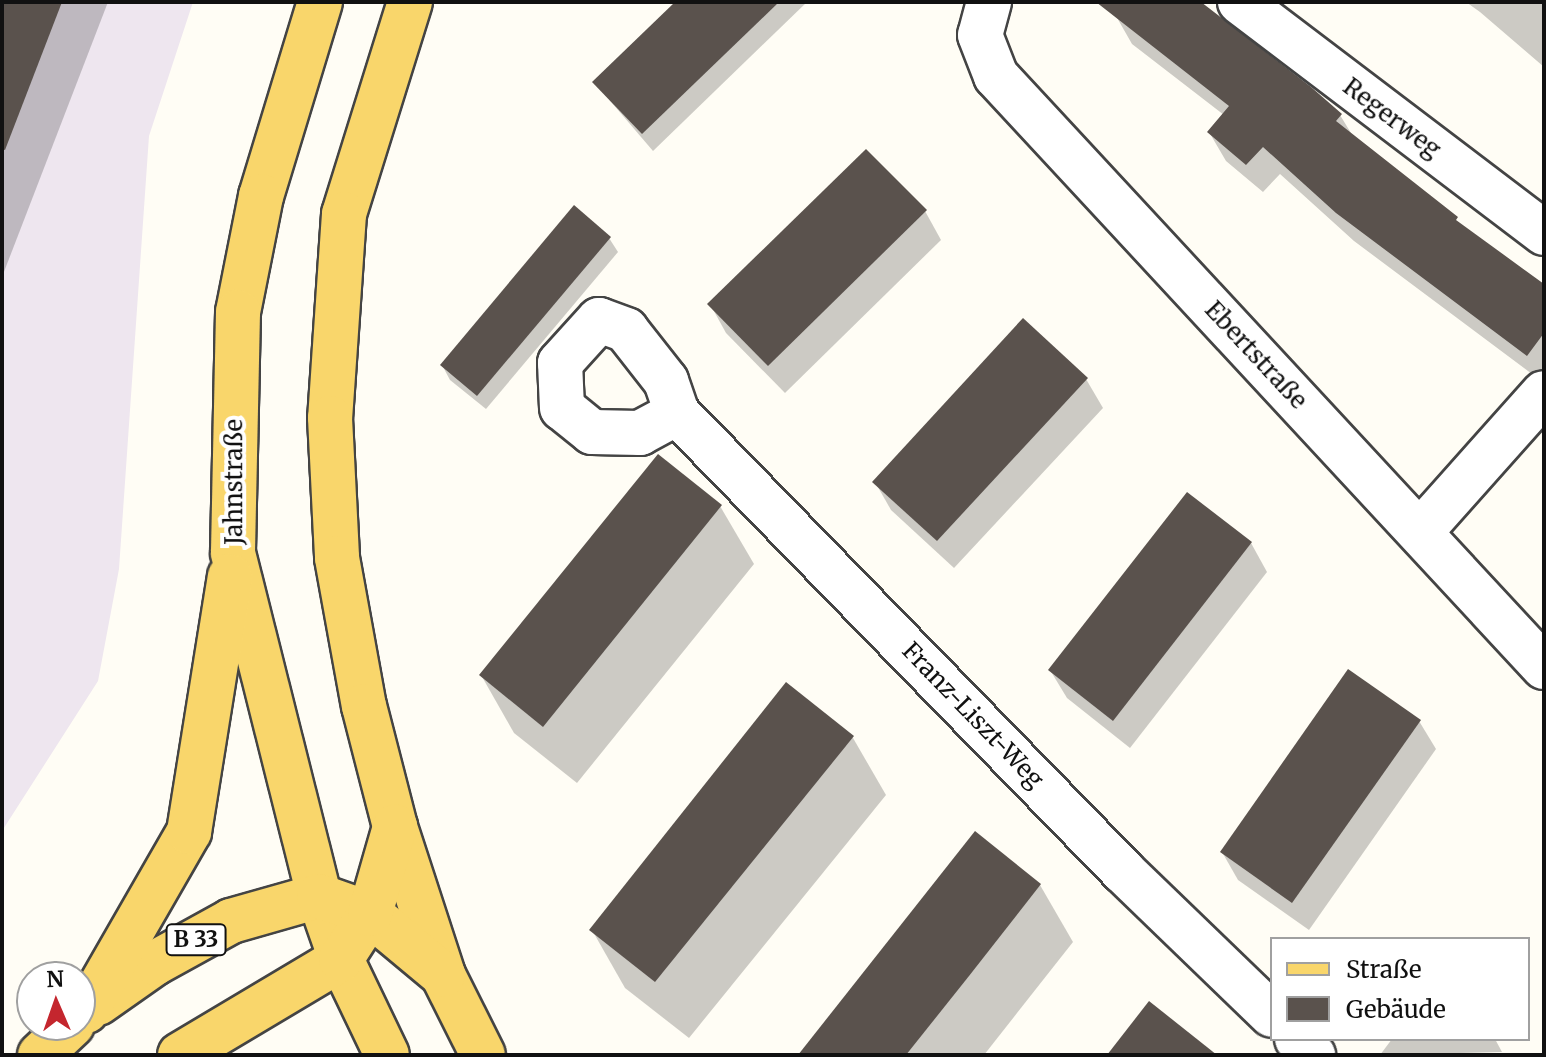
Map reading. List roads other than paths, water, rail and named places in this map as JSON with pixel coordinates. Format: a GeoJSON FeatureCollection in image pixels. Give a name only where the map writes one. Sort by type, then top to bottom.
{"type":"FeatureCollection","features":[{"type":"Feature","properties":{"kind":"main road","name":"Jahnstraße"},"geometry":{"type":"LineString","coordinates":[[320,2],[261,196],[238,312],[233,553],[319,896],[341,959],[387,1055]]}},
{"type":"Feature","properties":{"kind":"main road"},"geometry":{"type":"LineString","coordinates":[[410,2],[344,214],[333,319],[330,418],[337,558],[364,706],[395,827],[443,975],[483,1055]]}},
{"type":"Feature","properties":{"kind":"main road","name":"B 33"},"geometry":{"type":"LineString","coordinates":[[96,989],[189,832],[233,553]]}},
{"type":"Feature","properties":{"kind":"main road"},"geometry":{"type":"LineString","coordinates":[[180,1055],[341,959],[370,914],[395,827]]}},
{"type":"Feature","properties":{"kind":"main road","name":"B 33"},"geometry":{"type":"LineString","coordinates":[[96,1006],[155,963],[231,921],[319,896]]}},
{"type":"Feature","properties":{"kind":"main road"},"geometry":{"type":"LineString","coordinates":[[319,896],[370,914],[443,975]]}},
{"type":"Feature","properties":{"kind":"main road","name":"B 33"},"geometry":{"type":"LineString","coordinates":[[40,1055],[55,1041]]}},
{"type":"Feature","properties":{"kind":"street","name":"Regerweg"},"geometry":{"type":"LineString","coordinates":[[1240,2],[1544,233]]}},
{"type":"Feature","properties":{"kind":"street","name":"Ebertstraße"},"geometry":{"type":"LineString","coordinates":[[985,18],[996,76],[1544,667]]}},
{"type":"Feature","properties":{"kind":"street"},"geometry":{"type":"LineString","coordinates":[[1420,532],[1544,393]]}},
{"type":"Feature","properties":{"kind":"street","name":"Franz-Liszt-Weg"},"geometry":{"type":"LineString","coordinates":[[677,413],[1123,871],[1270,1013]]}}]}
